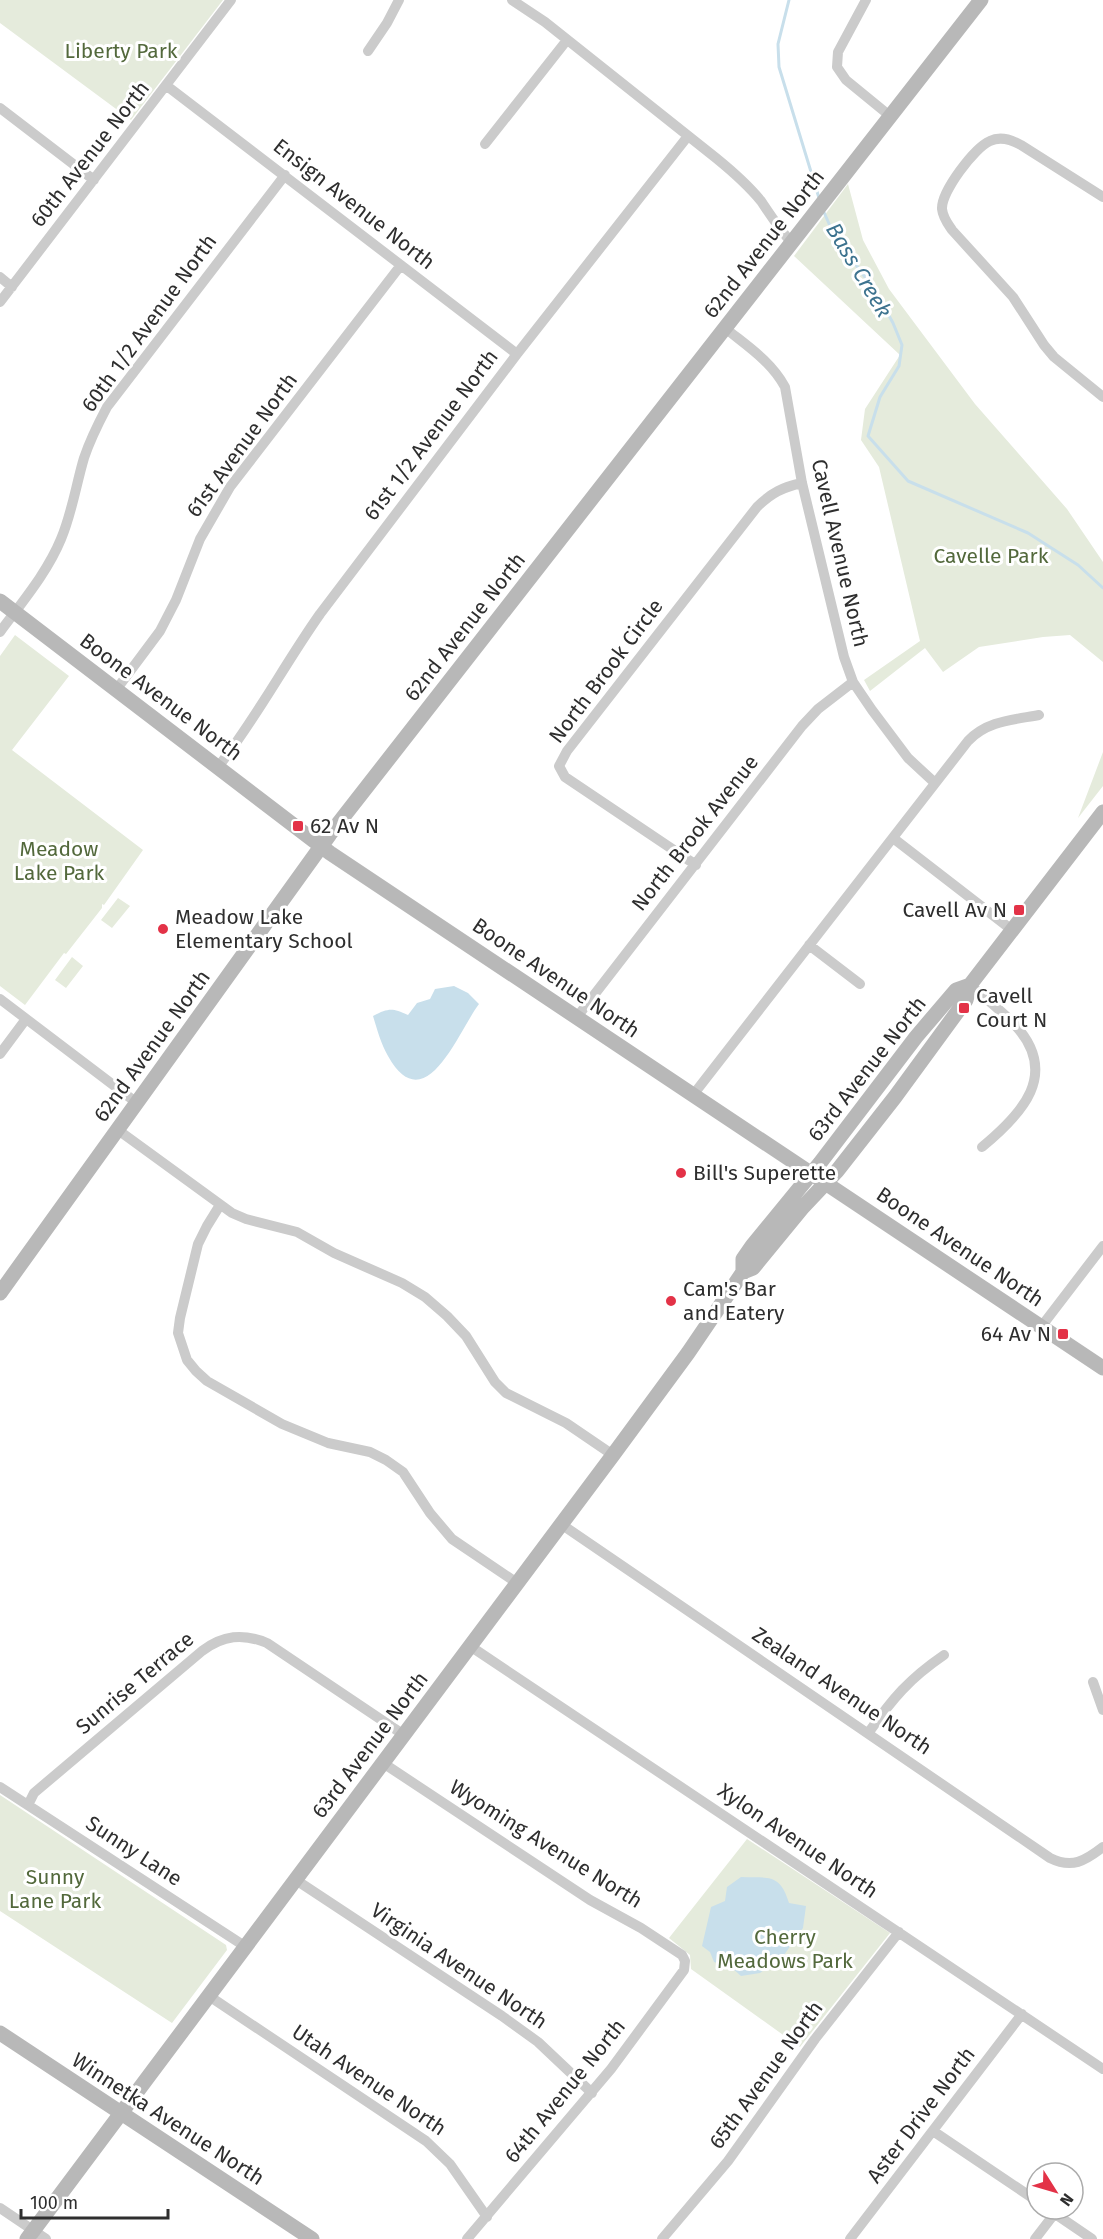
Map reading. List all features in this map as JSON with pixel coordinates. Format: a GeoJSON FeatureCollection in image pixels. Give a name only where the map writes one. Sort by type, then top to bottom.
{"type":"FeatureCollection","features":[{"type":"Feature","properties":{"kind":"street","name":"60th Avenue North"},"geometry":{"type":"LineString","coordinates":[[0,302],[231,0]]}},
{"type":"Feature","properties":{"kind":"street"},"geometry":{"type":"LineString","coordinates":[[368,51],[399,0]]}},
{"type":"Feature","properties":{"kind":"street"},"geometry":{"type":"LineString","coordinates":[[512,0],[567,40],[740,178],[760,200],[780,230],[792,243]]}},
{"type":"Feature","properties":{"kind":"street"},"geometry":{"type":"LineString","coordinates":[[866,0],[838,52],[837,67],[846,80],[890,116]]}},
{"type":"Feature","properties":{"kind":"street","name":"62nd Avenue North"},"geometry":{"type":"LineString","coordinates":[[0,1293],[321,846],[981,0]]}},
{"type":"Feature","properties":{"kind":"street"},"geometry":{"type":"LineString","coordinates":[[485,144],[567,40]]}},
{"type":"Feature","properties":{"kind":"street","name":"Ensign Avenue North"},"geometry":{"type":"LineString","coordinates":[[167,86],[517,354]]}},
{"type":"Feature","properties":{"kind":"street"},"geometry":{"type":"LineString","coordinates":[[0,108],[94,180]]}},
{"type":"Feature","properties":{"kind":"street","name":"61st 1/2 Avenue North"},"geometry":{"type":"LineString","coordinates":[[218,767],[259,711],[320,614],[517,354],[688,136]]}},
{"type":"Feature","properties":{"kind":"street"},"geometry":{"type":"LineString","coordinates":[[1103,197],[1012,140],[992,140],[982,146],[948,186],[942,209],[945,221],[1013,297],[1054,357],[1103,397]]}},
{"type":"Feature","properties":{"kind":"street","name":"60th 1/2 Avenue North"},"geometry":{"type":"LineString","coordinates":[[0,632],[47,566],[60,541],[70,514],[84,459],[107,407],[285,175]]}},
{"type":"Feature","properties":{"kind":"street","name":"61st Avenue North"},"geometry":{"type":"LineString","coordinates":[[116,690],[160,631],[176,600],[200,539],[230,487],[401,265]]}},
{"type":"Feature","properties":{"kind":"street"},"geometry":{"type":"LineString","coordinates":[[0,277],[12,286]]}},
{"type":"Feature","properties":{"kind":"street","name":"Cavell Avenue North"},"geometry":{"type":"LineString","coordinates":[[726,328],[768,363],[785,387],[802,483],[835,628],[853,682],[908,758],[935,783]]}},
{"type":"Feature","properties":{"kind":"street","name":"North Brook Circle"},"geometry":{"type":"LineString","coordinates":[[696,865],[565,777],[560,766],[575,741],[757,507],[777,490],[802,483]]}},
{"type":"Feature","properties":{"kind":"street","name":"Boone Avenue North"},"geometry":{"type":"LineString","coordinates":[[0,601],[321,846],[1103,1368]]}},
{"type":"Feature","properties":{"kind":"street","name":"North Brook Avenue"},"geometry":{"type":"LineString","coordinates":[[577,1017],[802,726],[818,709],[853,682]]}},
{"type":"Feature","properties":{"kind":"street"},"geometry":{"type":"LineString","coordinates":[[693,1095],[968,741],[984,727],[994,723],[1039,716]]}},
{"type":"Feature","properties":{"kind":"street","name":"63rd Avenue North"},"geometry":{"type":"LineString","coordinates":[[30,2235],[613,1455],[688,1353],[743,1272],[753,1268],[803,1207],[827,1183],[895,1097],[966,1000],[970,985],[1103,812]]}},
{"type":"Feature","properties":{"kind":"street"},"geometry":{"type":"LineString","coordinates":[[892,838],[1012,930]]}},
{"type":"Feature","properties":{"kind":"street"},"geometry":{"type":"LineString","coordinates":[[810,945],[860,984]]}},
{"type":"Feature","properties":{"kind":"street"},"geometry":{"type":"LineString","coordinates":[[970,985],[1020,1032],[1033,1052],[1035,1068],[1034,1084],[1021,1111],[1000,1133],[982,1147]]}},
{"type":"Feature","properties":{"kind":"street","name":"63rd Avenue North"},"geometry":{"type":"LineString","coordinates":[[743,1272],[742,1259],[811,1175],[916,1037],[956,990],[970,985]]}},
{"type":"Feature","properties":{"kind":"street"},"geometry":{"type":"LineString","coordinates":[[0,999],[137,1103]]}},
{"type":"Feature","properties":{"kind":"street"},"geometry":{"type":"LineString","coordinates":[[0,1054],[26,1019]]}},
{"type":"Feature","properties":{"kind":"street"},"geometry":{"type":"LineString","coordinates":[[117,1130],[220,1205],[246,1219],[297,1232],[334,1252],[402,1283],[425,1297],[466,1336],[495,1382],[506,1393],[566,1424],[613,1455]]}},
{"type":"Feature","properties":{"kind":"street"},"geometry":{"type":"LineString","coordinates":[[220,1205],[198,1244],[180,1318],[178,1333],[187,1360],[195,1371],[207,1381],[282,1424],[328,1443],[370,1452],[386,1460],[403,1473],[430,1513],[452,1539],[517,1582]]}},
{"type":"Feature","properties":{"kind":"street"},"geometry":{"type":"LineString","coordinates":[[1041,1327],[1103,1246]]}},
{"type":"Feature","properties":{"kind":"street","name":"Zealand Avenue North"},"geometry":{"type":"LineString","coordinates":[[561,1524],[1060,1863],[1071,1865],[1082,1862],[1103,1847]]}},
{"type":"Feature","properties":{"kind":"street","name":"Sunrise Terrace"},"geometry":{"type":"LineString","coordinates":[[28,1806],[34,1793],[202,1651],[213,1643],[227,1638],[252,1637],[267,1643],[404,1735]]}},
{"type":"Feature","properties":{"kind":"street","name":"Xylon Avenue North"},"geometry":{"type":"LineString","coordinates":[[470,1646],[1103,2069]]}},
{"type":"Feature","properties":{"kind":"street"},"geometry":{"type":"LineString","coordinates":[[869,1732],[901,1688],[944,1655]]}},
{"type":"Feature","properties":{"kind":"street"},"geometry":{"type":"LineString","coordinates":[[1093,1682],[1103,1710]]}},
{"type":"Feature","properties":{"kind":"street","name":"Wyoming Avenue North"},"geometry":{"type":"LineString","coordinates":[[383,1762],[590,1899],[641,1928],[681,1955],[685,1961]]}},
{"type":"Feature","properties":{"kind":"street","name":"Sunny Lane"},"geometry":{"type":"LineString","coordinates":[[0,1787],[246,1947]]}},
{"type":"Feature","properties":{"kind":"street","name":"Virginia Avenue North"},"geometry":{"type":"LineString","coordinates":[[296,1880],[502,2016],[538,2042],[592,2093]]}},
{"type":"Feature","properties":{"kind":"street","name":"65th Avenue North"},"geometry":{"type":"LineString","coordinates":[[662,2239],[728,2161],[815,2039],[899,1932]]}},
{"type":"Feature","properties":{"kind":"street","name":"64th Avenue North"},"geometry":{"type":"LineString","coordinates":[[467,2239],[592,2093],[684,1970],[685,1961]]}},
{"type":"Feature","properties":{"kind":"street","name":"Utah Avenue North"},"geometry":{"type":"LineString","coordinates":[[209,1996],[426,2141],[450,2164],[487,2217]]}},
{"type":"Feature","properties":{"kind":"street","name":"Aster Drive North"},"geometry":{"type":"LineString","coordinates":[[850,2239],[1022,2014]]}},
{"type":"Feature","properties":{"kind":"street","name":"Winnetka Avenue North"},"geometry":{"type":"LineString","coordinates":[[0,2033],[312,2239]]}},
{"type":"Feature","properties":{"kind":"street"},"geometry":{"type":"LineString","coordinates":[[933,2131],[1025,2193]]}},
{"type":"Feature","properties":{"kind":"street"},"geometry":{"type":"LineString","coordinates":[[0,2208],[30,2235],[46,2239]]}},
{"type":"Feature","properties":{"kind":"street"},"geometry":{"type":"LineString","coordinates":[[1035,2239],[1046,2221]]}},
{"type":"Feature","properties":{"kind":"street"},"geometry":{"type":"LineString","coordinates":[[1066,2221],[1092,2239]]}},
{"type":"Feature","properties":{"kind":"green space","name":"Liberty Park"},"geometry":{"type":"Polygon","coordinates":[[[0,0],[223,0],[131,120],[0,23],[0,0]]]}},
{"type":"Feature","properties":{"kind":"green space","name":"Cavelle Park"},"geometry":{"type":"Polygon","coordinates":[[[848,184],[863,240],[889,289],[975,404],[1067,509],[1103,562],[1103,662],[1070,635],[1043,637],[979,647],[943,672],[925,648],[870,691],[864,680],[920,641],[879,467],[861,440],[865,409],[900,355],[794,256],[848,184]]]}},
{"type":"Feature","properties":{"kind":"green space","name":"Meadow Lake Park"},"geometry":{"type":"Polygon","coordinates":[[[15,635],[69,676],[12,750],[143,850],[104,905],[102,904],[102,908],[25,1005],[0,986],[0,656],[15,635]]]}},
{"type":"Feature","properties":{"kind":"green space"},"geometry":{"type":"Polygon","coordinates":[[[1103,752],[1103,786],[1078,818],[1103,752]]]}},
{"type":"Feature","properties":{"kind":"green space"},"geometry":{"type":"Polygon","coordinates":[[[118,898],[130,906],[112,928],[101,920],[118,898]]]}},
{"type":"Feature","properties":{"kind":"green space"},"geometry":{"type":"Polygon","coordinates":[[[72,957],[83,966],[66,988],[55,980],[72,957]]]}},
{"type":"Feature","properties":{"kind":"green space","name":"Sunny Lane Park"},"geometry":{"type":"Polygon","coordinates":[[[0,1795],[226,1945],[227,1950],[172,2023],[0,1911],[0,1795]]]}},
{"type":"Feature","properties":{"kind":"green space","name":"Cherry Meadows Park"},"geometry":{"type":"Polygon","coordinates":[[[747,1839],[890,1933],[800,2047],[691,1969],[690,1955],[669,1938],[747,1839]]]}},
{"type":"Feature","properties":{"kind":"water"},"geometry":{"type":"Polygon","coordinates":[[[454,986],[468,993],[479,1004],[451,1050],[428,1076],[415,1080],[402,1074],[388,1056],[373,1016],[391,1010],[408,1015],[417,1003],[430,999],[435,989],[454,986]]]}},
{"type":"Feature","properties":{"kind":"water"},"geometry":{"type":"Polygon","coordinates":[[[741,1877],[772,1879],[782,1886],[789,1903],[806,1906],[803,1928],[784,1955],[760,1973],[741,1976],[732,1968],[714,1962],[710,1952],[702,1946],[711,1907],[725,1901],[727,1887],[741,1877]]]}},
{"type":"Feature","properties":{"kind":"waterway","name":"Bass Creek"},"geometry":{"type":"LineString","coordinates":[[789,0],[778,44],[779,67],[819,198]]}},
{"type":"Feature","properties":{"kind":"waterway","name":"Bass Creek"},"geometry":{"type":"LineString","coordinates":[[823,210],[834,235],[876,292],[902,345],[899,366],[880,397],[868,436],[908,481],[1028,533],[1078,565],[1103,588]]}},
{"type":"Feature","properties":{"kind":"place","name":"62 Av N"},"geometry":{"type":"Point","coordinates":[298,826]}},
{"type":"Feature","properties":{"kind":"place","name":"Cavell Av N"},"geometry":{"type":"Point","coordinates":[1019,910]}},
{"type":"Feature","properties":{"kind":"place","name":"Meadow Lake Elementary School"},"geometry":{"type":"Point","coordinates":[163,929]}},
{"type":"Feature","properties":{"kind":"place","name":"Cavell Court N"},"geometry":{"type":"Point","coordinates":[964,1008]}},
{"type":"Feature","properties":{"kind":"place","name":"Bill's Superette"},"geometry":{"type":"Point","coordinates":[681,1173]}},
{"type":"Feature","properties":{"kind":"place","name":"Cam's Bar and Eatery"},"geometry":{"type":"Point","coordinates":[671,1301]}},
{"type":"Feature","properties":{"kind":"place","name":"64 Av N"},"geometry":{"type":"Point","coordinates":[1063,1334]}}]}
